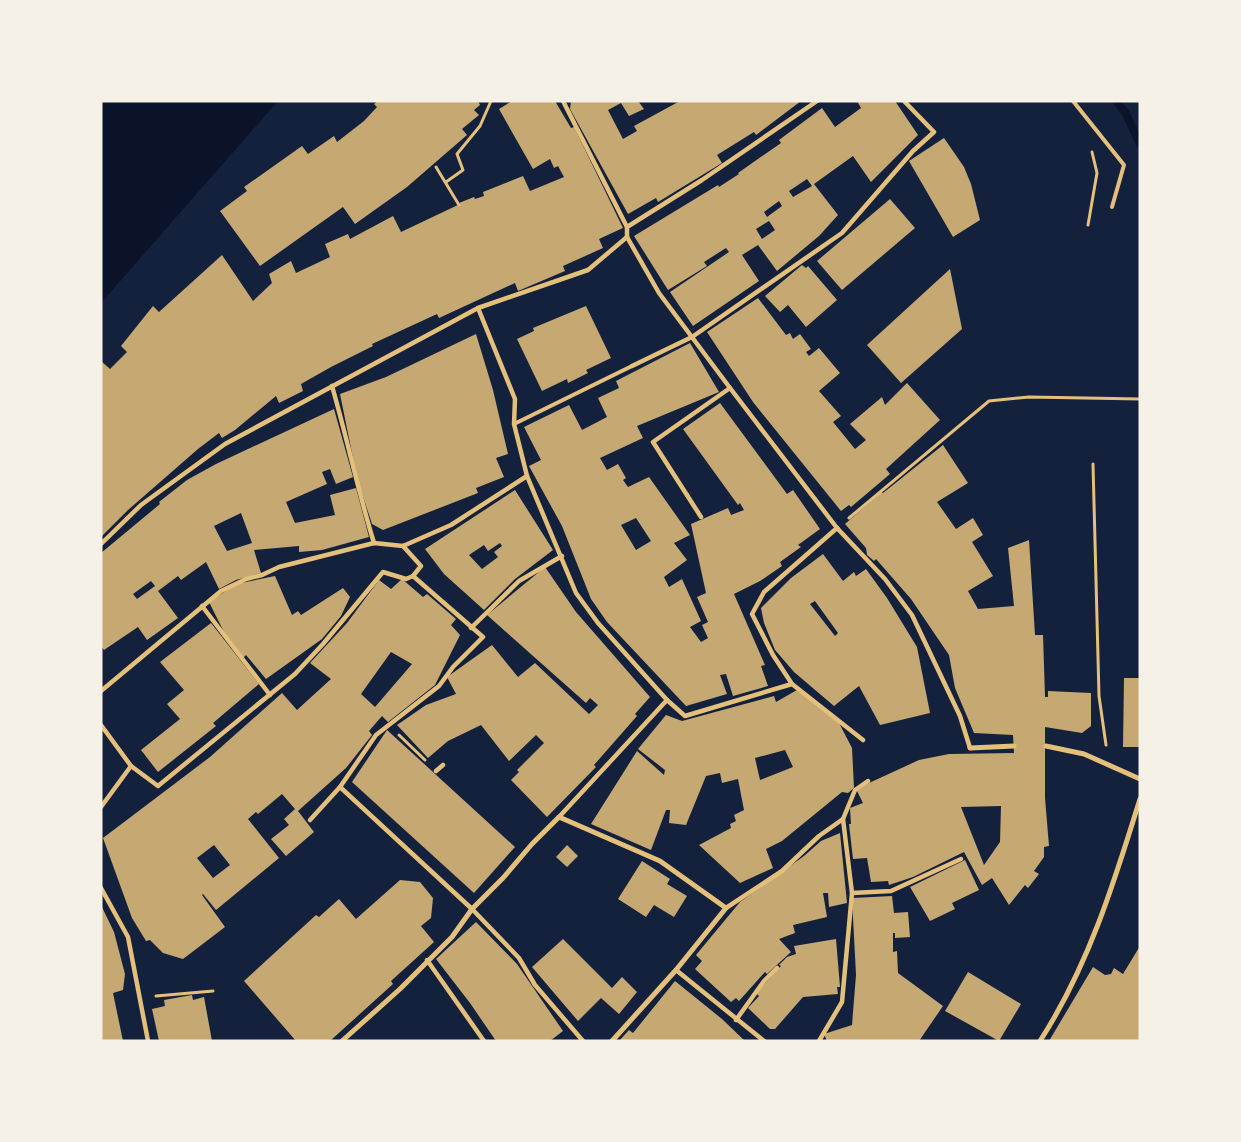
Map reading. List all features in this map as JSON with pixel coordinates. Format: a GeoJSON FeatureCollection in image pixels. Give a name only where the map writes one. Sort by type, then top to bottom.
{"type":"FeatureCollection","features":[{"type":"Feature","properties":{"kind":"street"},"geometry":{"type":"LineString","coordinates":[[563,101],[627,227],[627,237],[659,293],[837,528],[885,579],[912,615],[960,716],[970,748],[1014,746]]}},
{"type":"Feature","properties":{"kind":"street"},"geometry":{"type":"LineString","coordinates":[[627,227],[702,180],[818,101]]}},
{"type":"Feature","properties":{"kind":"street"},"geometry":{"type":"LineString","coordinates":[[632,366],[692,337],[842,233],[913,152],[934,132],[904,101]]}},
{"type":"Feature","properties":{"kind":"street"},"geometry":{"type":"LineString","coordinates":[[101,544],[141,505],[226,444],[478,308],[588,270],[627,237]]}},
{"type":"Feature","properties":{"kind":"street"},"geometry":{"type":"LineString","coordinates":[[478,308],[515,399],[514,424],[527,476],[576,593],[598,623],[667,700],[685,716],[792,684]]}},
{"type":"Feature","properties":{"kind":"street"},"geometry":{"type":"LineString","coordinates":[[332,386],[346,436],[354,475],[374,544]]}},
{"type":"Feature","properties":{"kind":"street"},"geometry":{"type":"LineString","coordinates":[[701,517],[653,442],[730,388]]}},
{"type":"Feature","properties":{"kind":"street"},"geometry":{"type":"LineString","coordinates":[[101,691],[220,591],[246,579],[262,576],[279,567],[374,544],[403,546],[451,525],[527,476]]}},
{"type":"Feature","properties":{"kind":"street"},"geometry":{"type":"LineString","coordinates":[[837,528],[764,592],[752,614],[773,655],[792,684],[864,740]]}},
{"type":"Feature","properties":{"kind":"street"},"geometry":{"type":"LineString","coordinates":[[101,725],[131,766],[158,786],[295,674],[323,644],[383,572],[406,580],[413,576],[421,566],[403,546]]}},
{"type":"Feature","properties":{"kind":"street"},"geometry":{"type":"LineString","coordinates":[[471,628],[519,581],[562,556]]}},
{"type":"Feature","properties":{"kind":"street"},"geometry":{"type":"LineString","coordinates":[[310,820],[340,787],[376,735],[439,686],[453,667],[483,637],[471,628],[450,606],[413,576]]}},
{"type":"Feature","properties":{"kind":"street"},"geometry":{"type":"LineString","coordinates":[[202,606],[270,695]]}},
{"type":"Feature","properties":{"kind":"street"},"geometry":{"type":"LineString","coordinates":[[342,1041],[400,989],[452,937],[472,909],[503,878],[532,844],[560,817],[667,700]]}},
{"type":"Feature","properties":{"kind":"street"},"geometry":{"type":"LineString","coordinates":[[1046,746],[1084,754],[1140,779]]}},
{"type":"Feature","properties":{"kind":"street"},"geometry":{"type":"LineString","coordinates":[[436,771],[443,765]]}},
{"type":"Feature","properties":{"kind":"street"},"geometry":{"type":"LineString","coordinates":[[101,807],[131,766]]}},
{"type":"Feature","properties":{"kind":"street"},"geometry":{"type":"LineString","coordinates":[[819,1041],[842,1002],[852,893],[843,819],[855,790],[868,781]]}},
{"type":"Feature","properties":{"kind":"street"},"geometry":{"type":"LineString","coordinates":[[340,787],[472,909],[519,958],[535,984],[583,1041]]}},
{"type":"Feature","properties":{"kind":"street"},"geometry":{"type":"LineString","coordinates":[[1040,1041],[1076,978],[1096,931],[1115,880],[1140,799]]}},
{"type":"Feature","properties":{"kind":"street"},"geometry":{"type":"LineString","coordinates":[[560,817],[660,861],[726,908]]}},
{"type":"Feature","properties":{"kind":"street"},"geometry":{"type":"LineString","coordinates":[[612,1041],[676,970],[726,908],[782,871],[819,836],[843,819]]}},
{"type":"Feature","properties":{"kind":"street"},"geometry":{"type":"LineString","coordinates":[[852,893],[891,891],[961,859]]}},
{"type":"Feature","properties":{"kind":"street"},"geometry":{"type":"LineString","coordinates":[[101,888],[128,937],[148,1041]]}},
{"type":"Feature","properties":{"kind":"street"},"geometry":{"type":"LineString","coordinates":[[427,960],[484,1041]]}},
{"type":"Feature","properties":{"kind":"street"},"geometry":{"type":"LineString","coordinates":[[736,1020],[764,981],[777,968]]}},
{"type":"Feature","properties":{"kind":"street"},"geometry":{"type":"LineString","coordinates":[[676,970],[764,1041]]}},
{"type":"Feature","properties":{"kind":"lane"},"geometry":{"type":"LineString","coordinates":[[1073,101],[1124,165],[1112,207]]}},
{"type":"Feature","properties":{"kind":"lane"},"geometry":{"type":"LineString","coordinates":[[514,424],[632,366]]}},
{"type":"Feature","properties":{"kind":"path"},"geometry":{"type":"LineString","coordinates":[[446,182],[463,170],[457,154],[480,126],[491,101]]}},
{"type":"Feature","properties":{"kind":"path"},"geometry":{"type":"LineString","coordinates":[[1088,225],[1098,173],[1090,144]]}},
{"type":"Feature","properties":{"kind":"path"},"geometry":{"type":"LineString","coordinates":[[436,167],[459,205]]}},
{"type":"Feature","properties":{"kind":"path"},"geometry":{"type":"LineString","coordinates":[[837,528],[988,401],[1029,396],[1140,399]]}},
{"type":"Feature","properties":{"kind":"path"},"geometry":{"type":"LineString","coordinates":[[1093,464],[1100,696],[1108,764]]}},
{"type":"Feature","properties":{"kind":"path"},"geometry":{"type":"LineString","coordinates":[[401,737],[436,771]]}},
{"type":"Feature","properties":{"kind":"path"},"geometry":{"type":"LineString","coordinates":[[156,996],[212,991]]}},
{"type":"Feature","properties":{"kind":"water"},"geometry":{"type":"Polygon","coordinates":[[[101,101],[278,101],[101,303],[101,101]]]}},
{"type":"Feature","properties":{"kind":"building"},"geometry":{"type":"Polygon","coordinates":[[[378,101],[478,101],[480,105],[474,110],[479,115],[462,129],[467,135],[407,187],[355,224],[343,207],[260,266],[220,211],[247,191],[244,187],[302,146],[308,154],[334,136],[337,142],[364,121],[377,107],[374,104],[378,101]]]}},
{"type":"Feature","properties":{"kind":"building"},"geometry":{"type":"Polygon","coordinates":[[[512,101],[555,101],[571,128],[574,127],[623,228],[599,239],[603,248],[563,266],[565,271],[518,291],[515,283],[439,318],[437,314],[372,344],[373,346],[301,384],[303,391],[279,403],[276,396],[235,430],[222,438],[219,433],[198,449],[128,510],[101,537],[101,361],[110,369],[127,352],[121,346],[153,306],[159,312],[222,255],[253,301],[272,283],[269,274],[291,261],[296,273],[330,257],[325,244],[348,234],[350,239],[393,216],[401,232],[459,203],[474,197],[475,199],[484,196],[483,192],[523,176],[530,191],[564,177],[558,166],[554,168],[550,159],[533,169],[499,109],[512,101]]]}},
{"type":"Feature","properties":{"kind":"building"},"geometry":{"type":"Polygon","coordinates":[[[571,101],[638,101],[644,109],[629,116],[621,103],[608,110],[623,139],[637,131],[634,126],[680,101],[801,101],[756,135],[754,132],[717,155],[722,163],[658,202],[656,198],[628,214],[570,109],[571,101]]]}},
{"type":"Feature","properties":{"kind":"building"},"geometry":{"type":"Polygon","coordinates":[[[857,101],[895,101],[918,135],[871,182],[853,156],[814,184],[838,215],[819,236],[777,271],[758,245],[742,255],[759,281],[693,326],[670,292],[729,252],[726,248],[704,262],[707,266],[668,290],[634,236],[739,174],[781,143],[779,140],[822,108],[835,127],[861,108],[857,101]],[[807,179],[789,191],[793,197],[812,186],[807,179]],[[779,201],[764,212],[767,217],[782,206],[779,201]],[[769,221],[756,229],[762,239],[775,230],[769,221]]]}},
{"type":"Feature","properties":{"kind":"building"},"geometry":{"type":"Polygon","coordinates":[[[944,138],[964,167],[971,184],[980,220],[953,237],[909,161],[944,138]]]}},
{"type":"Feature","properties":{"kind":"building"},"geometry":{"type":"Polygon","coordinates":[[[890,199],[915,228],[842,290],[817,261],[890,199]]]}},
{"type":"Feature","properties":{"kind":"building"},"geometry":{"type":"Polygon","coordinates":[[[802,265],[806,268],[808,266],[837,300],[806,327],[788,305],[780,312],[765,296],[802,265]]]}},
{"type":"Feature","properties":{"kind":"building"},"geometry":{"type":"Polygon","coordinates":[[[950,269],[962,329],[901,383],[867,345],[950,269]]]}},
{"type":"Feature","properties":{"kind":"building"},"geometry":{"type":"Polygon","coordinates":[[[758,298],[786,335],[790,333],[793,339],[800,334],[811,349],[806,352],[809,356],[819,348],[840,373],[819,391],[841,416],[833,422],[855,449],[866,440],[850,424],[882,397],[885,405],[907,383],[940,420],[886,469],[890,474],[851,507],[849,505],[841,511],[753,402],[707,332],[758,298]]]}},
{"type":"Feature","properties":{"kind":"building"},"geometry":{"type":"Polygon","coordinates":[[[586,306],[611,358],[586,370],[588,373],[568,383],[567,379],[542,391],[517,339],[534,331],[533,328],[586,306]]]}},
{"type":"Feature","properties":{"kind":"building"},"geometry":{"type":"Polygon","coordinates":[[[476,334],[493,390],[508,454],[496,458],[504,477],[476,488],[478,493],[383,530],[372,524],[357,478],[340,394],[386,377],[476,334]]]}},
{"type":"Feature","properties":{"kind":"building"},"geometry":{"type":"Polygon","coordinates":[[[690,343],[719,392],[637,426],[643,438],[600,458],[607,470],[618,464],[626,478],[623,480],[628,487],[649,477],[690,535],[674,543],[687,560],[664,577],[669,587],[682,579],[701,621],[690,627],[701,642],[708,638],[702,625],[708,622],[697,597],[706,593],[691,524],[728,508],[731,515],[744,510],[740,503],[738,505],[683,429],[720,403],[787,494],[793,490],[820,529],[798,545],[801,547],[780,562],[782,566],[760,581],[734,594],[765,665],[761,666],[768,686],[733,696],[726,674],[720,675],[727,694],[686,706],[607,622],[591,599],[562,526],[529,466],[541,460],[524,427],[569,405],[582,430],[607,417],[598,398],[619,388],[616,381],[690,343]],[[636,518],[621,525],[636,550],[651,541],[636,518]]]}},
{"type":"Feature","properties":{"kind":"building"},"geometry":{"type":"Polygon","coordinates":[[[334,409],[353,477],[336,484],[330,469],[322,472],[327,484],[286,502],[295,523],[335,515],[330,495],[356,488],[369,537],[322,550],[299,552],[299,546],[254,550],[261,573],[236,580],[219,589],[206,562],[181,580],[178,576],[158,591],[178,618],[147,640],[138,627],[104,650],[101,646],[101,553],[187,480],[216,464],[334,409]],[[241,513],[214,526],[227,551],[252,543],[241,513]],[[151,581],[133,594],[137,599],[155,586],[151,581]]]}},
{"type":"Feature","properties":{"kind":"building"},"geometry":{"type":"Polygon","coordinates":[[[943,445],[968,483],[937,502],[956,529],[973,518],[983,535],[972,542],[993,576],[968,591],[978,609],[1014,606],[1008,548],[1029,540],[1035,635],[1043,635],[1045,697],[1048,697],[1048,691],[1091,693],[1091,726],[1082,733],[1045,727],[1045,798],[1049,846],[1044,847],[1044,857],[1034,871],[1039,874],[1028,888],[1025,885],[1009,905],[992,878],[982,885],[964,852],[913,877],[889,885],[888,881],[871,882],[867,858],[853,859],[849,824],[851,824],[850,808],[863,803],[856,789],[919,760],[949,754],[1014,753],[1013,735],[974,733],[955,688],[949,655],[911,599],[876,559],[874,561],[867,555],[866,548],[845,524],[881,492],[883,493],[943,445]],[[1001,806],[961,807],[984,865],[1000,842],[1001,806]]]}},
{"type":"Feature","properties":{"kind":"building"},"geometry":{"type":"Polygon","coordinates":[[[515,490],[553,550],[515,579],[484,610],[444,574],[425,549],[515,490]],[[500,543],[488,551],[484,545],[469,555],[482,569],[498,557],[494,552],[502,546],[500,543]]]}},
{"type":"Feature","properties":{"kind":"building"},"geometry":{"type":"Polygon","coordinates":[[[823,554],[843,581],[854,572],[856,576],[866,569],[887,598],[917,647],[930,713],[880,725],[859,686],[834,706],[794,672],[775,650],[764,623],[761,608],[791,578],[823,554]],[[815,601],[810,604],[835,636],[838,633],[815,601]]]}},
{"type":"Feature","properties":{"kind":"building"},"geometry":{"type":"Polygon","coordinates":[[[545,567],[576,612],[650,697],[635,714],[637,716],[594,765],[596,767],[547,817],[511,780],[519,772],[517,770],[544,743],[536,735],[509,761],[481,725],[448,741],[428,758],[397,725],[426,705],[456,694],[447,677],[492,645],[518,677],[535,663],[589,714],[598,705],[590,698],[586,703],[487,615],[545,567]]]}},
{"type":"Feature","properties":{"kind":"building"},"geometry":{"type":"Polygon","coordinates":[[[275,576],[292,615],[298,611],[301,615],[343,588],[350,597],[341,616],[322,639],[266,679],[246,655],[243,658],[226,636],[209,602],[236,584],[275,576]]]}},
{"type":"Feature","properties":{"kind":"building"},"geometry":{"type":"Polygon","coordinates":[[[402,579],[423,597],[427,594],[456,619],[451,625],[460,635],[435,685],[388,722],[382,716],[369,731],[372,735],[346,768],[298,811],[314,832],[286,856],[271,839],[289,825],[284,819],[295,809],[282,794],[258,814],[256,812],[248,819],[279,858],[216,910],[203,894],[225,927],[183,959],[163,953],[150,940],[146,941],[132,918],[103,838],[210,757],[282,693],[297,710],[331,679],[310,663],[347,623],[379,580],[391,589],[402,579]],[[391,652],[361,694],[375,707],[412,664],[391,652]],[[214,845],[197,858],[213,878],[230,865],[214,845]]]}},
{"type":"Feature","properties":{"kind":"building"},"geometry":{"type":"Polygon","coordinates":[[[211,623],[259,684],[213,723],[216,726],[158,772],[141,750],[180,719],[167,704],[184,690],[160,662],[211,623]]]}},
{"type":"Feature","properties":{"kind":"building"},"geometry":{"type":"Polygon","coordinates":[[[1124,678],[1140,678],[1140,747],[1123,747],[1124,678]]]}},
{"type":"Feature","properties":{"kind":"building"},"geometry":{"type":"Polygon","coordinates":[[[797,690],[839,723],[852,748],[854,788],[848,793],[842,792],[782,841],[766,849],[773,868],[740,883],[699,845],[731,828],[730,824],[736,821],[734,815],[744,810],[738,779],[722,783],[720,773],[706,776],[686,825],[669,823],[670,810],[666,810],[651,850],[591,824],[637,751],[664,775],[665,770],[638,749],[666,715],[682,721],[774,696],[776,702],[797,690]],[[785,750],[755,758],[760,780],[793,767],[785,750]]]}},
{"type":"Feature","properties":{"kind":"building"},"geometry":{"type":"Polygon","coordinates":[[[387,730],[515,847],[474,893],[352,782],[387,730]]]}},
{"type":"Feature","properties":{"kind":"building"},"geometry":{"type":"Polygon","coordinates":[[[840,833],[847,903],[829,907],[828,893],[823,893],[827,917],[793,925],[795,933],[779,939],[791,952],[767,974],[765,972],[739,1001],[736,998],[731,1002],[695,969],[702,961],[696,955],[740,902],[804,856],[821,841],[840,833]]]}},
{"type":"Feature","properties":{"kind":"building"},"geometry":{"type":"Polygon","coordinates":[[[567,845],[578,856],[567,867],[556,857],[567,845]]]}},
{"type":"Feature","properties":{"kind":"building"},"geometry":{"type":"Polygon","coordinates":[[[965,860],[979,890],[952,903],[955,909],[930,921],[910,887],[965,860]]]}},
{"type":"Feature","properties":{"kind":"building"},"geometry":{"type":"Polygon","coordinates":[[[642,861],[670,879],[667,884],[687,896],[674,917],[654,905],[646,917],[618,899],[642,861]]]}},
{"type":"Feature","properties":{"kind":"building"},"geometry":{"type":"Polygon","coordinates":[[[400,880],[420,882],[433,898],[431,918],[421,926],[434,942],[391,981],[393,984],[330,1041],[296,1041],[244,981],[316,915],[319,917],[339,899],[356,919],[400,880]]]}},
{"type":"Feature","properties":{"kind":"building"},"geometry":{"type":"Polygon","coordinates":[[[892,896],[894,913],[908,912],[910,937],[895,938],[895,933],[893,933],[893,952],[897,951],[898,973],[943,1006],[919,1041],[827,1041],[824,1034],[852,1025],[856,975],[852,898],[892,896]]]}},
{"type":"Feature","properties":{"kind":"building"},"geometry":{"type":"Polygon","coordinates":[[[101,905],[114,932],[125,974],[123,990],[113,993],[123,1041],[101,1041],[101,905]]]}},
{"type":"Feature","properties":{"kind":"building"},"geometry":{"type":"Polygon","coordinates":[[[476,922],[517,964],[563,1031],[550,1041],[496,1041],[436,959],[476,922]]]}},
{"type":"Feature","properties":{"kind":"building"},"geometry":{"type":"Polygon","coordinates":[[[563,939],[612,988],[622,977],[637,992],[619,1014],[601,998],[578,1021],[532,967],[563,939]]]}},
{"type":"Feature","properties":{"kind":"building"},"geometry":{"type":"Polygon","coordinates":[[[836,939],[840,987],[837,987],[838,994],[803,997],[775,1029],[770,1029],[748,1008],[759,996],[756,993],[781,966],[779,965],[787,957],[796,954],[794,946],[836,939]]]}},
{"type":"Feature","properties":{"kind":"building"},"geometry":{"type":"Polygon","coordinates":[[[1140,946],[1140,1041],[1049,1041],[1093,967],[1105,975],[1111,974],[1114,968],[1123,974],[1140,946]]]}},
{"type":"Feature","properties":{"kind":"building"},"geometry":{"type":"Polygon","coordinates":[[[968,972],[1021,1004],[999,1041],[945,1011],[968,972]]]}},
{"type":"Feature","properties":{"kind":"building"},"geometry":{"type":"Polygon","coordinates":[[[675,981],[722,1019],[745,1041],[619,1041],[629,1030],[633,1033],[675,981]]]}},
{"type":"Feature","properties":{"kind":"building"},"geometry":{"type":"Polygon","coordinates":[[[192,995],[193,1000],[204,997],[212,1041],[159,1041],[152,1009],[165,1006],[164,1000],[192,995]]]}},
{"type":"Feature","properties":{"kind":"waterway"},"geometry":{"type":"LineString","coordinates":[[1116,101],[1125,112],[1140,144]]}}]}
